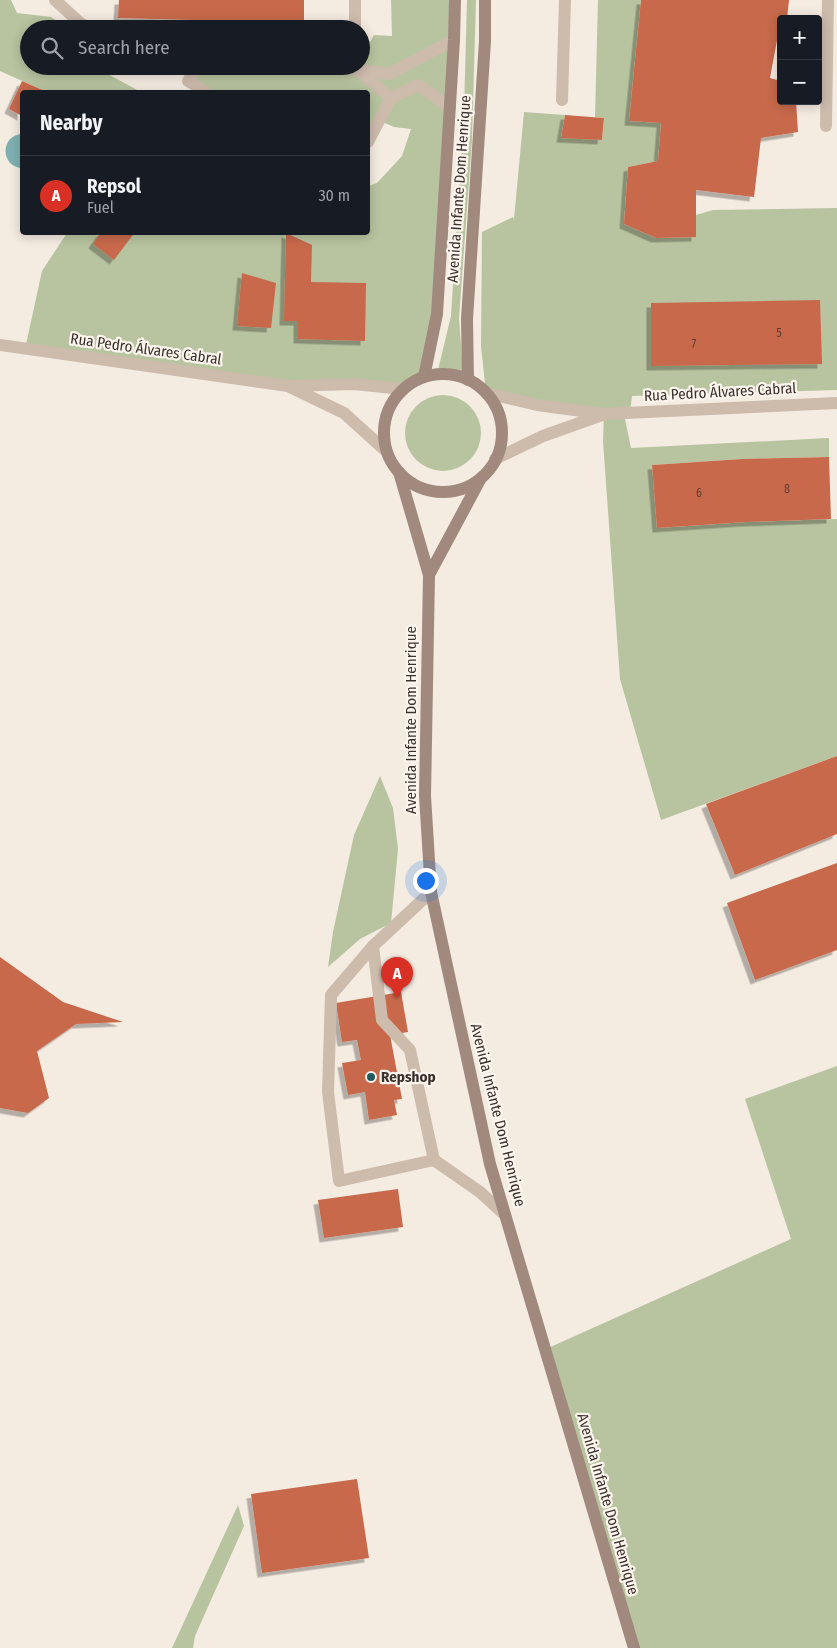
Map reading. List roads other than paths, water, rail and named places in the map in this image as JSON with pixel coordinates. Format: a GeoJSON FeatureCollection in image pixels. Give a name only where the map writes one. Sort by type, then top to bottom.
{"type":"FeatureCollection","features":[{"type":"Feature","properties":{"kind":"main road","name":"Avenida Infante Dom Henrique"},"geometry":{"type":"LineString","coordinates":[[424,377],[437,314],[454,40],[454,0]]}},
{"type":"Feature","properties":{"kind":"main road","name":"Avenida Infante Dom Henrique"},"geometry":{"type":"LineString","coordinates":[[468,380],[467,319],[485,41],[485,0]]}},
{"type":"Feature","properties":{"kind":"main road"},"geometry":{"type":"LineString","coordinates":[[446,374],[468,380],[486,393],[496,408],[501,424],[501,436],[495,458],[482,476],[462,488],[440,491],[417,486],[399,472],[387,452],[384,435],[386,418],[395,398],[403,389],[424,377],[446,374]]}},
{"type":"Feature","properties":{"kind":"main road","name":"Avenida Infante Dom Henrique"},"geometry":{"type":"LineString","coordinates":[[399,472],[429,575],[425,796],[431,892],[490,1164],[634,1648]]}},
{"type":"Feature","properties":{"kind":"main road","name":"Avenida Infante Dom Henrique"},"geometry":{"type":"LineString","coordinates":[[429,575],[482,476]]}},
{"type":"Feature","properties":{"kind":"street"},"geometry":{"type":"LineString","coordinates":[[54,0],[77,20]]}},
{"type":"Feature","properties":{"kind":"street"},"geometry":{"type":"LineString","coordinates":[[355,0],[355,20]]}},
{"type":"Feature","properties":{"kind":"street"},"geometry":{"type":"LineString","coordinates":[[562,100],[565,0]]}},
{"type":"Feature","properties":{"kind":"street"},"geometry":{"type":"LineString","coordinates":[[826,126],[828,0]]}},
{"type":"Feature","properties":{"kind":"street"},"geometry":{"type":"LineString","coordinates":[[370,71],[389,74],[454,40]]}},
{"type":"Feature","properties":{"kind":"street"},"geometry":{"type":"LineString","coordinates":[[192,75],[188,81],[203,90]]}},
{"type":"Feature","properties":{"kind":"street"},"geometry":{"type":"LineString","coordinates":[[363,75],[391,98]]}},
{"type":"Feature","properties":{"kind":"street"},"geometry":{"type":"LineString","coordinates":[[370,138],[391,98],[418,85],[450,107]]}},
{"type":"Feature","properties":{"kind":"street","name":"Rua Pedro Álvares Cabral"},"geometry":{"type":"LineString","coordinates":[[0,345],[288,386]]}},
{"type":"Feature","properties":{"kind":"street"},"geometry":{"type":"LineString","coordinates":[[288,386],[354,384],[403,389]]}},
{"type":"Feature","properties":{"kind":"street"},"geometry":{"type":"LineString","coordinates":[[288,386],[344,414],[387,452]]}},
{"type":"Feature","properties":{"kind":"street"},"geometry":{"type":"LineString","coordinates":[[486,393],[538,405],[604,414]]}},
{"type":"Feature","properties":{"kind":"street","name":"Rua Pedro Álvares Cabral"},"geometry":{"type":"LineString","coordinates":[[604,414],[837,403]]}},
{"type":"Feature","properties":{"kind":"street"},"geometry":{"type":"LineString","coordinates":[[495,458],[544,436],[604,414]]}},
{"type":"Feature","properties":{"kind":"street"},"geometry":{"type":"LineString","coordinates":[[431,892],[374,946],[332,995],[328,1092],[339,1181],[434,1160]]}},
{"type":"Feature","properties":{"kind":"street"},"geometry":{"type":"LineString","coordinates":[[374,946],[382,1020],[410,1050],[434,1160],[480,1192],[506,1215]]}},
{"type":"Feature","properties":{"kind":"water"},"geometry":{"type":"Polygon","coordinates":[[[20,135],[20,167],[10,162],[6,151],[10,140],[20,135]]]}},
{"type":"Feature","properties":{"kind":"place","name":"Repsol"},"geometry":{"type":"Point","coordinates":[397,998]}},
{"type":"Feature","properties":{"kind":"place","name":"Repshop"},"geometry":{"type":"Point","coordinates":[371,1077]}}]}
